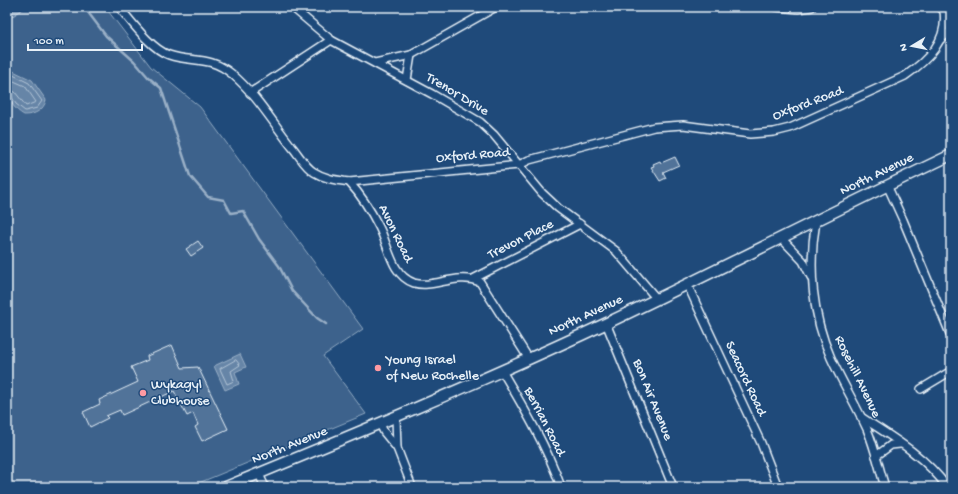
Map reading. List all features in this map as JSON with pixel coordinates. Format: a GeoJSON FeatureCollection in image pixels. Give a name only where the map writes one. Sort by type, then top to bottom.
{"type":"FeatureCollection","features":[{"type":"Feature","properties":{"kind":"main road","name":"North Avenue"},"geometry":{"type":"LineString","coordinates":[[226,487],[380,424],[529,359],[951,155]]}},
{"type":"Feature","properties":{"kind":"street","name":"Oxford Road"},"geometry":{"type":"LineString","coordinates":[[119,7],[152,45],[162,52],[175,57],[200,59],[213,63],[232,74],[250,93],[313,172],[328,179],[349,182],[520,165],[529,160],[654,127],[673,125],[696,126],[750,134],[774,132],[790,128],[905,76],[928,57],[941,39]]}},
{"type":"Feature","properties":{"kind":"street","name":"Trenor Drive"},"geometry":{"type":"LineString","coordinates":[[292,7],[331,40],[407,80],[480,122],[494,135],[542,193],[616,251],[656,298]]}},
{"type":"Feature","properties":{"kind":"street"},"geometry":{"type":"LineString","coordinates":[[375,63],[411,55],[496,7]]}},
{"type":"Feature","properties":{"kind":"street"},"geometry":{"type":"LineString","coordinates":[[777,7],[798,9],[812,7]]}},
{"type":"Feature","properties":{"kind":"street"},"geometry":{"type":"LineString","coordinates":[[941,39],[945,29],[945,10]]}},
{"type":"Feature","properties":{"kind":"street"},"geometry":{"type":"LineString","coordinates":[[941,39],[951,31]]}},
{"type":"Feature","properties":{"kind":"street"},"geometry":{"type":"LineString","coordinates":[[250,93],[331,40]]}},
{"type":"Feature","properties":{"kind":"street"},"geometry":{"type":"LineString","coordinates":[[407,80],[411,55]]}},
{"type":"Feature","properties":{"kind":"street","name":"Avon Road"},"geometry":{"type":"LineString","coordinates":[[349,182],[358,192],[374,218],[394,266],[401,275],[414,283],[459,278],[473,279]]}},
{"type":"Feature","properties":{"kind":"street"},"geometry":{"type":"LineString","coordinates":[[887,185],[951,336]]}},
{"type":"Feature","properties":{"kind":"street","name":"Rosehill Avenue"},"geometry":{"type":"LineString","coordinates":[[816,221],[811,255],[812,277],[822,335],[831,358],[861,417],[876,456],[885,487]]}},
{"type":"Feature","properties":{"kind":"street","name":"Trevon Place"},"geometry":{"type":"LineString","coordinates":[[473,279],[580,224]]}},
{"type":"Feature","properties":{"kind":"street","name":"Rosehill Avenue"},"geometry":{"type":"LineString","coordinates":[[780,238],[803,261],[812,277]]}},
{"type":"Feature","properties":{"kind":"street"},"geometry":{"type":"LineString","coordinates":[[473,279],[483,286],[529,359]]}},
{"type":"Feature","properties":{"kind":"street","name":"Seacord Road"},"geometry":{"type":"LineString","coordinates":[[686,284],[760,443],[778,487]]}},
{"type":"Feature","properties":{"kind":"street","name":"Bon Air Avenue"},"geometry":{"type":"LineString","coordinates":[[606,323],[673,487]]}},
{"type":"Feature","properties":{"kind":"street","name":"Berrian Road"},"geometry":{"type":"LineString","coordinates":[[502,371],[524,410],[561,487]]}},
{"type":"Feature","properties":{"kind":"street"},"geometry":{"type":"LineString","coordinates":[[921,389],[951,371]]}},
{"type":"Feature","properties":{"kind":"street"},"geometry":{"type":"LineString","coordinates":[[396,417],[397,448]]}},
{"type":"Feature","properties":{"kind":"street"},"geometry":{"type":"LineString","coordinates":[[861,417],[918,455],[933,469],[947,487]]}},
{"type":"Feature","properties":{"kind":"street"},"geometry":{"type":"LineString","coordinates":[[380,424],[384,432],[397,448],[412,487]]}},
{"type":"Feature","properties":{"kind":"street"},"geometry":{"type":"LineString","coordinates":[[876,456],[891,445],[900,444]]}},
{"type":"Feature","properties":{"kind":"street"},"geometry":{"type":"LineString","coordinates":[[259,474],[265,487]]}},
{"type":"Feature","properties":{"kind":"shaded area"},"geometry":{"type":"Polygon","coordinates":[[[7,7],[105,7],[151,67],[200,107],[363,329],[323,356],[366,414],[189,487],[7,487],[7,7]]]}},
{"type":"Feature","properties":{"kind":"water"},"geometry":{"type":"Polygon","coordinates":[[[14,7],[26,7],[7,20],[7,12],[14,7]]]}},
{"type":"Feature","properties":{"kind":"water"},"geometry":{"type":"Polygon","coordinates":[[[7,68],[32,80],[46,100],[41,109],[32,114],[24,115],[13,106],[7,88],[7,68]]]}},
{"type":"Feature","properties":{"kind":"water"},"geometry":{"type":"Polygon","coordinates":[[[240,354],[246,367],[235,372],[239,384],[225,390],[214,366],[240,354]]]}},
{"type":"Feature","properties":{"kind":"building"},"geometry":{"type":"Polygon","coordinates":[[[675,157],[679,165],[663,172],[666,178],[660,181],[651,167],[654,166],[653,164],[660,161],[661,163],[675,157]]]}},
{"type":"Feature","properties":{"kind":"building"},"geometry":{"type":"Polygon","coordinates":[[[198,241],[203,248],[191,256],[186,249],[198,241]]]}},
{"type":"Feature","properties":{"kind":"building","name":"Wykagyl Clubhouse"},"geometry":{"type":"Polygon","coordinates":[[[172,345],[182,368],[198,367],[228,429],[202,441],[195,427],[198,425],[193,413],[187,416],[174,391],[122,415],[120,410],[106,416],[108,418],[90,427],[83,412],[100,404],[99,400],[138,382],[131,367],[148,360],[147,356],[172,345]]]}},
{"type":"Feature","properties":{"kind":"waterway"},"geometry":{"type":"LineString","coordinates":[[84,7],[106,36],[161,88],[190,176],[208,197],[224,200],[231,213],[243,211],[259,239],[279,266],[292,291],[317,318],[326,324]]}},
{"type":"Feature","properties":{"kind":"place","name":"Young Israel of New Rochelle"},"geometry":{"type":"Point","coordinates":[378,368]}},
{"type":"Feature","properties":{"kind":"place","name":"Wykagyl Clubhouse"},"geometry":{"type":"Point","coordinates":[143,393]}}]}
